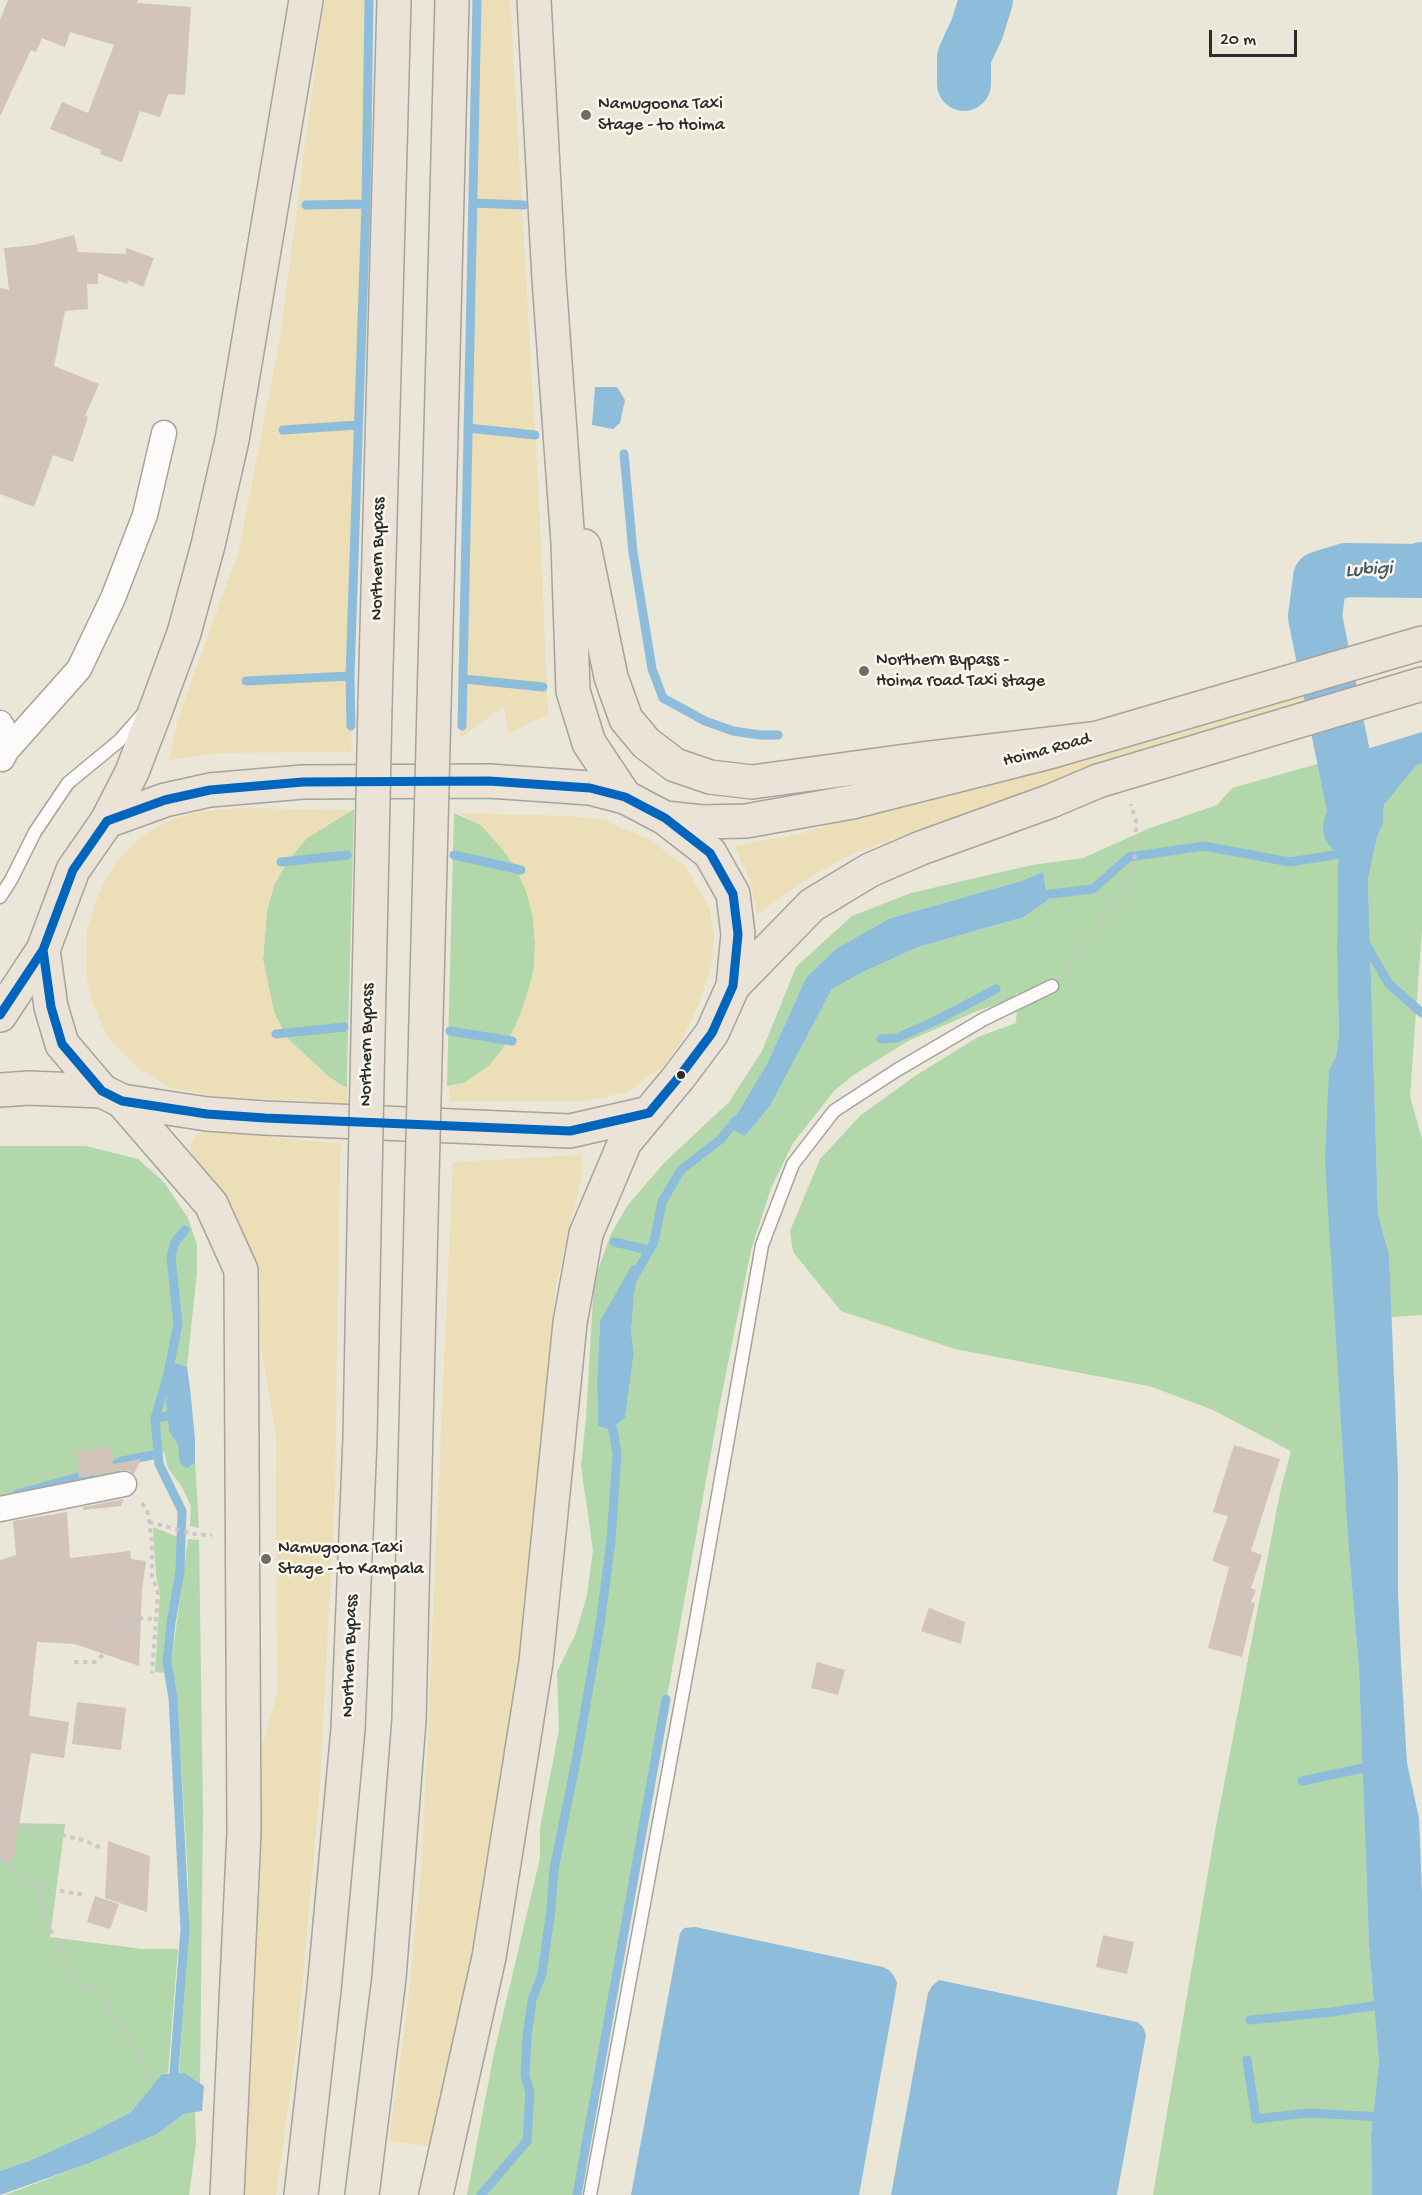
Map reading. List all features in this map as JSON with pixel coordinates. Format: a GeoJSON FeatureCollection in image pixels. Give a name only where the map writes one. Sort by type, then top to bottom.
{"type":"FeatureCollection","features":[{"type":"Feature","properties":{"kind":"main road"},"geometry":{"type":"LineString","coordinates":[[0,1015],[43,950],[74,870],[107,821],[132,772],[184,633],[232,440],[306,0]]}},
{"type":"Feature","properties":{"kind":"main road","name":"Northern Bypass"},"geometry":{"type":"LineString","coordinates":[[301,2195],[324,1990],[348,1730],[360,1438],[375,705],[394,0]]}},
{"type":"Feature","properties":{"kind":"main road"},"geometry":{"type":"LineString","coordinates":[[362,2195],[389,1978],[409,1720],[452,0]]}},
{"type":"Feature","properties":{"kind":"main road"},"geometry":{"type":"LineString","coordinates":[[534,0],[549,279],[568,543],[573,691],[589,743],[625,797]]}},
{"type":"Feature","properties":{"kind":"main road"},"geometry":{"type":"LineString","coordinates":[[560,421],[610,677],[626,720],[646,743],[675,765],[710,777],[752,782],[1092,739]]}},
{"type":"Feature","properties":{"kind":"main road","name":"Hoima Road"},"geometry":{"type":"LineString","coordinates":[[665,818],[702,822],[746,821],[852,802],[1092,739],[1422,643]]}},
{"type":"Feature","properties":{"kind":"main road"},"geometry":{"type":"LineString","coordinates":[[733,986],[812,905],[870,870],[921,848],[1110,778],[1422,684]]}},
{"type":"Feature","properties":{"kind":"main road"},"geometry":{"type":"LineString","coordinates":[[107,821],[165,800],[210,790],[303,782],[489,781],[590,788],[625,797],[665,818],[710,853],[733,894],[738,934],[733,986],[712,1033],[625,1142],[586,1234],[570,1323],[534,1674],[489,1957],[436,2195]]}},
{"type":"Feature","properties":{"kind":"main road"},"geometry":{"type":"LineString","coordinates":[[43,950],[51,1007],[62,1044],[211,1204],[241,1270],[244,1832],[227,2195]]}},
{"type":"Feature","properties":{"kind":"main road"},"geometry":{"type":"LineString","coordinates":[[0,1090],[29,1088],[112,1096],[207,1114],[570,1131],[649,1113]]}},
{"type":"Feature","properties":{"kind":"street"},"geometry":{"type":"LineString","coordinates":[[4,757],[80,669],[113,598],[145,515],[164,433]]}},
{"type":"Feature","properties":{"kind":"street"},"geometry":{"type":"LineString","coordinates":[[0,723],[3,728],[4,757]]}},
{"type":"Feature","properties":{"kind":"street"},"geometry":{"type":"LineString","coordinates":[[0,1509],[124,1485]]}},
{"type":"Feature","properties":{"kind":"lane"},"geometry":{"type":"LineString","coordinates":[[0,897],[35,832],[68,783],[119,741],[163,692]]}},
{"type":"Feature","properties":{"kind":"lane"},"geometry":{"type":"LineString","coordinates":[[590,2195],[692,1649],[762,1245],[793,1164],[834,1111],[897,1070],[984,1019],[1052,986]]}},
{"type":"Feature","properties":{"kind":"path"},"geometry":{"type":"LineString","coordinates":[[1052,986],[1087,937],[1130,888],[1134,876],[1136,822],[1110,778]]}},
{"type":"Feature","properties":{"kind":"path"},"geometry":{"type":"LineString","coordinates":[[124,1485],[133,1489],[148,1513],[152,1542],[152,1575],[158,1593],[158,1620],[152,1673]]}},
{"type":"Feature","properties":{"kind":"path"},"geometry":{"type":"LineString","coordinates":[[149,1522],[195,1534]]}},
{"type":"Feature","properties":{"kind":"path"},"geometry":{"type":"LineString","coordinates":[[74,1662],[95,1662],[105,1653],[118,1621],[129,1618],[158,1620]]}},
{"type":"Feature","properties":{"kind":"path"},"geometry":{"type":"LineString","coordinates":[[0,1821],[82,1840],[100,1848]]}},
{"type":"Feature","properties":{"kind":"path"},"geometry":{"type":"LineString","coordinates":[[0,1855],[16,1872],[38,1887],[85,1895]]}},
{"type":"Feature","properties":{"kind":"path"},"geometry":{"type":"LineString","coordinates":[[38,1887],[43,1916],[77,1981],[106,2003],[136,2051],[151,2086]]}},
{"type":"Feature","properties":{"kind":"green space"},"geometry":{"type":"Polygon","coordinates":[[[1328,761],[1330,792],[1344,806],[1338,865],[1339,1035],[1336,1056],[1329,1070],[1332,1266],[1348,1539],[1359,1670],[1369,1946],[1379,2062],[1371,2134],[1372,2195],[1153,2195],[1216,1826],[1280,1493],[1291,1451],[1211,1409],[1149,1386],[955,1349],[841,1311],[793,1252],[790,1231],[820,1159],[861,1115],[915,1076],[978,1037],[1016,1023],[1018,992],[1012,1000],[977,1011],[908,1041],[855,1074],[835,1090],[793,1143],[771,1188],[751,1250],[720,1403],[577,2195],[467,2195],[494,2053],[540,1858],[540,1828],[559,1730],[557,1672],[576,1633],[587,1595],[593,1550],[581,1466],[594,1281],[611,1234],[627,1206],[664,1163],[729,1102],[762,1051],[796,967],[852,916],[911,893],[1032,865],[1083,858],[1150,828],[1217,805],[1232,788],[1328,761]],[[1043,872],[1021,881],[891,918],[806,978],[767,1064],[745,1136],[770,1106],[832,989],[918,947],[1024,917],[1048,900],[1043,872]],[[639,1268],[600,1321],[597,1382],[598,1426],[608,1429],[613,1438],[616,1425],[625,1417],[634,1352],[631,1333],[639,1268]]]}},
{"type":"Feature","properties":{"kind":"green space"},"geometry":{"type":"Polygon","coordinates":[[[1422,763],[1422,929],[1410,1096],[1422,1139],[1422,1315],[1391,1317],[1389,1254],[1378,1214],[1368,880],[1377,837],[1383,824],[1384,805],[1415,767],[1422,763]]]}},
{"type":"Feature","properties":{"kind":"green space"},"geometry":{"type":"Polygon","coordinates":[[[354,809],[347,1088],[330,1078],[287,1038],[274,1012],[263,960],[267,911],[274,885],[289,859],[307,838],[354,809]]]}},
{"type":"Feature","properties":{"kind":"green space"},"geometry":{"type":"Polygon","coordinates":[[[454,813],[481,825],[517,870],[533,917],[535,943],[534,968],[528,992],[507,1043],[489,1066],[464,1083],[447,1086],[454,813]]]}},
{"type":"Feature","properties":{"kind":"green space"},"geometry":{"type":"Polygon","coordinates":[[[0,1146],[86,1146],[138,1159],[163,1181],[188,1218],[197,1245],[197,1272],[187,1367],[175,1362],[168,1373],[166,1401],[169,1431],[178,1445],[187,1468],[195,1463],[199,1528],[190,1526],[191,1506],[182,1487],[168,1468],[164,1452],[120,1457],[121,1478],[0,1502],[0,1146]]]}},
{"type":"Feature","properties":{"kind":"green space"},"geometry":{"type":"Polygon","coordinates":[[[153,1527],[180,1538],[177,1571],[164,1644],[163,1663],[166,1673],[155,1672],[160,1593],[156,1575],[153,1527]]]}},
{"type":"Feature","properties":{"kind":"green space"},"geometry":{"type":"Polygon","coordinates":[[[188,1539],[199,1540],[203,1810],[200,2083],[185,2073],[179,2073],[189,1928],[188,1877],[177,1698],[171,1666],[188,1539]]]}},
{"type":"Feature","properties":{"kind":"green space"},"geometry":{"type":"Polygon","coordinates":[[[0,1823],[65,1824],[50,1937],[142,1949],[178,1949],[168,2073],[162,2074],[131,2112],[29,2161],[0,2171],[0,1823]]]}},
{"type":"Feature","properties":{"kind":"green space"},"geometry":{"type":"Polygon","coordinates":[[[195,2112],[196,2144],[189,2195],[5,2195],[157,2134],[184,2114],[195,2112]]]}},
{"type":"Feature","properties":{"kind":"sand"},"geometry":{"type":"Polygon","coordinates":[[[324,0],[371,0],[351,752],[218,753],[169,760],[178,719],[239,550],[280,338],[324,0]]]}},
{"type":"Feature","properties":{"kind":"sand"},"geometry":{"type":"Polygon","coordinates":[[[475,0],[510,0],[539,503],[548,714],[508,734],[504,706],[460,738],[475,0]]]}},
{"type":"Feature","properties":{"kind":"sand"},"geometry":{"type":"Polygon","coordinates":[[[1302,693],[1314,699],[859,851],[811,876],[757,914],[750,880],[734,846],[799,834],[881,809],[1117,751],[1302,693]]]}},
{"type":"Feature","properties":{"kind":"sand"},"geometry":{"type":"Polygon","coordinates":[[[237,808],[352,810],[307,838],[289,859],[274,885],[267,911],[263,960],[274,1012],[287,1038],[330,1078],[347,1088],[347,1103],[210,1096],[169,1087],[138,1068],[107,1037],[92,1001],[86,975],[87,931],[99,892],[117,861],[142,836],[166,822],[197,812],[237,808]]]}},
{"type":"Feature","properties":{"kind":"sand"},"geometry":{"type":"Polygon","coordinates":[[[458,813],[570,816],[604,820],[650,840],[685,866],[710,910],[714,936],[711,968],[700,1001],[682,1040],[665,1065],[627,1092],[586,1101],[450,1101],[449,1086],[464,1083],[489,1066],[507,1043],[528,992],[534,968],[535,943],[533,917],[517,870],[481,825],[458,813]]]}},
{"type":"Feature","properties":{"kind":"sand"},"geometry":{"type":"Polygon","coordinates":[[[203,1130],[343,1144],[340,1156],[335,1489],[320,1785],[297,2043],[276,2195],[243,2195],[252,2057],[255,1768],[277,1695],[276,1436],[254,1302],[190,1149],[195,1136],[203,1130]]]}},
{"type":"Feature","properties":{"kind":"sand"},"geometry":{"type":"Polygon","coordinates":[[[582,1155],[582,1176],[556,1284],[518,1688],[500,1804],[475,1937],[429,2146],[389,2141],[409,1994],[422,1860],[453,1162],[582,1155]]]}},
{"type":"Feature","properties":{"kind":"water"},"geometry":{"type":"Polygon","coordinates":[[[595,387],[617,387],[625,400],[620,423],[613,429],[592,425],[595,387]]]}},
{"type":"Feature","properties":{"kind":"water"},"geometry":{"type":"Polygon","coordinates":[[[1422,732],[1422,763],[1415,767],[1384,805],[1383,824],[1377,837],[1368,880],[1378,1214],[1389,1254],[1398,1477],[1398,1592],[1401,1663],[1407,1763],[1419,1818],[1422,1893],[1422,2195],[1372,2195],[1371,2134],[1379,2062],[1369,1946],[1359,1670],[1348,1539],[1325,1160],[1329,1070],[1336,1056],[1339,1035],[1338,865],[1344,806],[1330,792],[1328,761],[1422,732]]]}},
{"type":"Feature","properties":{"kind":"water"},"geometry":{"type":"Polygon","coordinates":[[[1043,872],[1048,900],[1024,917],[918,947],[832,989],[770,1106],[745,1136],[729,1128],[767,1064],[806,978],[836,949],[891,918],[1021,881],[1043,872]]]}},
{"type":"Feature","properties":{"kind":"water"},"geometry":{"type":"Polygon","coordinates":[[[632,1265],[639,1268],[631,1333],[634,1352],[625,1418],[616,1425],[613,1439],[608,1429],[598,1426],[597,1382],[600,1321],[632,1265]]]}},
{"type":"Feature","properties":{"kind":"water"},"geometry":{"type":"Polygon","coordinates":[[[174,1362],[187,1367],[190,1388],[195,1463],[187,1468],[180,1463],[178,1445],[169,1431],[166,1401],[168,1373],[174,1362]]]}},
{"type":"Feature","properties":{"kind":"water"},"geometry":{"type":"Polygon","coordinates":[[[695,1927],[883,1967],[894,1976],[897,1983],[859,2195],[631,2195],[680,1933],[684,1928],[695,1927]]]}},
{"type":"Feature","properties":{"kind":"water"},"geometry":{"type":"Polygon","coordinates":[[[939,1980],[1137,2022],[1143,2027],[1146,2035],[1117,2195],[891,2195],[928,1993],[939,1980]]]}},
{"type":"Feature","properties":{"kind":"water"},"geometry":{"type":"Polygon","coordinates":[[[185,2073],[204,2086],[202,2111],[184,2114],[157,2134],[87,2164],[0,2195],[0,2171],[29,2161],[131,2112],[162,2074],[185,2073]]]}},
{"type":"Feature","properties":{"kind":"building"},"geometry":{"type":"Polygon","coordinates":[[[8,0],[138,0],[137,3],[191,7],[185,95],[168,94],[160,117],[140,111],[122,162],[100,154],[101,150],[50,129],[62,102],[88,113],[114,45],[70,32],[65,47],[42,38],[36,52],[31,50],[0,116],[0,20],[8,0]]]}},
{"type":"Feature","properties":{"kind":"building"},"geometry":{"type":"Polygon","coordinates":[[[74,235],[78,252],[126,254],[126,248],[154,258],[143,287],[128,280],[127,284],[98,273],[98,284],[87,284],[88,309],[65,311],[54,366],[99,384],[85,416],[88,417],[73,462],[53,455],[34,507],[0,494],[0,288],[9,290],[4,248],[34,245],[74,235]]]}},
{"type":"Feature","properties":{"kind":"building"},"geometry":{"type":"Polygon","coordinates":[[[1234,1445],[1280,1459],[1251,1551],[1262,1555],[1251,1588],[1256,1590],[1251,1602],[1255,1603],[1242,1657],[1208,1648],[1229,1567],[1212,1561],[1228,1516],[1213,1512],[1234,1445]]]}},
{"type":"Feature","properties":{"kind":"building"},"geometry":{"type":"Polygon","coordinates":[[[111,1447],[113,1464],[141,1459],[134,1474],[128,1470],[121,1470],[79,1478],[76,1451],[111,1447]]]}},
{"type":"Feature","properties":{"kind":"building"},"geometry":{"type":"Polygon","coordinates":[[[124,1499],[121,1506],[83,1510],[83,1507],[124,1499]]]}},
{"type":"Feature","properties":{"kind":"building"},"geometry":{"type":"Polygon","coordinates":[[[67,1512],[70,1558],[130,1551],[131,1559],[146,1561],[142,1590],[139,1666],[75,1644],[37,1642],[29,1716],[69,1722],[64,1758],[31,1753],[13,1861],[0,1860],[0,1560],[16,1555],[13,1521],[67,1512]]]}},
{"type":"Feature","properties":{"kind":"building"},"geometry":{"type":"Polygon","coordinates":[[[929,1608],[965,1622],[961,1644],[921,1631],[929,1608]]]}},
{"type":"Feature","properties":{"kind":"building"},"geometry":{"type":"Polygon","coordinates":[[[817,1662],[845,1670],[838,1695],[811,1688],[817,1662]]]}},
{"type":"Feature","properties":{"kind":"building"},"geometry":{"type":"Polygon","coordinates":[[[77,1702],[126,1708],[121,1750],[72,1744],[77,1702]]]}},
{"type":"Feature","properties":{"kind":"building"},"geometry":{"type":"Polygon","coordinates":[[[108,1841],[150,1856],[147,1912],[105,1898],[108,1841]]]}},
{"type":"Feature","properties":{"kind":"building"},"geometry":{"type":"Polygon","coordinates":[[[95,1896],[119,1904],[110,1929],[87,1922],[95,1896]]]}},
{"type":"Feature","properties":{"kind":"building"},"geometry":{"type":"Polygon","coordinates":[[[1103,1935],[1134,1942],[1127,1974],[1096,1967],[1103,1935]]]}},
{"type":"Feature","properties":{"kind":"waterway"},"geometry":{"type":"LineString","coordinates":[[351,726],[350,676],[366,204],[369,0]]}},
{"type":"Feature","properties":{"kind":"waterway"},"geometry":{"type":"LineString","coordinates":[[462,726],[477,0]]}},
{"type":"Feature","properties":{"kind":"waterway"},"geometry":{"type":"LineString","coordinates":[[964,84],[964,57],[977,29],[986,0]]}},
{"type":"Feature","properties":{"kind":"waterway"},"geometry":{"type":"LineString","coordinates":[[473,203],[524,205]]}},
{"type":"Feature","properties":{"kind":"waterway"},"geometry":{"type":"LineString","coordinates":[[306,205],[366,204]]}},
{"type":"Feature","properties":{"kind":"waterway"},"geometry":{"type":"LineString","coordinates":[[283,430],[358,425]]}},
{"type":"Feature","properties":{"kind":"waterway"},"geometry":{"type":"LineString","coordinates":[[468,428],[535,435]]}},
{"type":"Feature","properties":{"kind":"waterway"},"geometry":{"type":"LineString","coordinates":[[624,454],[633,552],[652,669],[663,698],[705,721],[733,731],[778,735]]}},
{"type":"Feature","properties":{"kind":"waterway","name":"Lubigi"},"geometry":{"type":"LineString","coordinates":[[1350,828],[1355,813],[1315,617],[1320,578],[1346,570],[1420,571],[1422,569]]}},
{"type":"Feature","properties":{"kind":"waterway"},"geometry":{"type":"LineString","coordinates":[[246,681],[350,676]]}},
{"type":"Feature","properties":{"kind":"waterway"},"geometry":{"type":"LineString","coordinates":[[464,679],[543,687]]}},
{"type":"Feature","properties":{"kind":"waterway"},"geometry":{"type":"LineString","coordinates":[[1033,896],[1093,889],[1129,857],[1204,846],[1290,862],[1340,854]]}},
{"type":"Feature","properties":{"kind":"waterway"},"geometry":{"type":"LineString","coordinates":[[281,862],[347,855]]}},
{"type":"Feature","properties":{"kind":"waterway"},"geometry":{"type":"LineString","coordinates":[[454,855],[521,870]]}},
{"type":"Feature","properties":{"kind":"waterway"},"geometry":{"type":"LineString","coordinates":[[1364,941],[1389,984],[1422,1013]]}},
{"type":"Feature","properties":{"kind":"waterway"},"geometry":{"type":"LineString","coordinates":[[881,1039],[897,1038],[996,989]]}},
{"type":"Feature","properties":{"kind":"waterway"},"geometry":{"type":"LineString","coordinates":[[276,1034],[344,1027]]}},
{"type":"Feature","properties":{"kind":"waterway"},"geometry":{"type":"LineString","coordinates":[[450,1031],[512,1041]]}},
{"type":"Feature","properties":{"kind":"waterway"},"geometry":{"type":"LineString","coordinates":[[634,1277],[654,1242],[662,1202],[681,1170],[721,1139],[736,1120]]}},
{"type":"Feature","properties":{"kind":"waterway"},"geometry":{"type":"LineString","coordinates":[[155,1418],[167,1378],[178,1324],[171,1258],[175,1242],[185,1230]]}},
{"type":"Feature","properties":{"kind":"waterway"},"geometry":{"type":"LineString","coordinates":[[614,1242],[649,1250]]}},
{"type":"Feature","properties":{"kind":"waterway"},"geometry":{"type":"LineString","coordinates":[[173,2085],[185,1929],[173,1698],[167,1662],[180,1571],[182,1511],[159,1464],[155,1418],[175,1415]]}},
{"type":"Feature","properties":{"kind":"waterway"},"geometry":{"type":"LineString","coordinates":[[481,2195],[527,2141],[530,2092],[525,2076],[527,2037],[532,2000],[542,1974],[554,1869],[600,1625],[611,1541],[617,1454],[613,1429]]}},
{"type":"Feature","properties":{"kind":"waterway"},"geometry":{"type":"LineString","coordinates":[[109,1468],[122,1461],[158,1454]]}},
{"type":"Feature","properties":{"kind":"waterway"},"geometry":{"type":"LineString","coordinates":[[17,1494],[90,1474]]}},
{"type":"Feature","properties":{"kind":"waterway"},"geometry":{"type":"LineString","coordinates":[[577,2195],[666,1699]]}},
{"type":"Feature","properties":{"kind":"waterway"},"geometry":{"type":"LineString","coordinates":[[1302,1781],[1373,1766]]}},
{"type":"Feature","properties":{"kind":"waterway"},"geometry":{"type":"LineString","coordinates":[[1250,2020],[1385,2004]]}},
{"type":"Feature","properties":{"kind":"waterway"},"geometry":{"type":"LineString","coordinates":[[1247,2060],[1256,2119],[1309,2113],[1382,2117]]}},
{"type":"Feature","properties":{"kind":"transit line"},"geometry":{"type":"LineString","coordinates":[[0,1015],[43,950],[73,870],[107,821],[165,800],[210,790],[303,782],[489,781],[590,788],[625,797],[665,818],[710,853],[733,894],[738,934],[733,986],[712,1033],[649,1113],[570,1131],[265,1118],[207,1114],[122,1101],[102,1091],[62,1044],[51,1007],[43,950]]}},
{"type":"Feature","properties":{"kind":"place","name":"Namugoona Taxi Stage - to Hoima"},"geometry":{"type":"Point","coordinates":[586,115]}},
{"type":"Feature","properties":{"kind":"place","name":"Northern Bypass - Hoima road Taxi stage"},"geometry":{"type":"Point","coordinates":[864,671]}},
{"type":"Feature","properties":{"kind":"place","name":"Namugoona Taxi Stage - to Kampala"},"geometry":{"type":"Point","coordinates":[266,1559]}}]}
